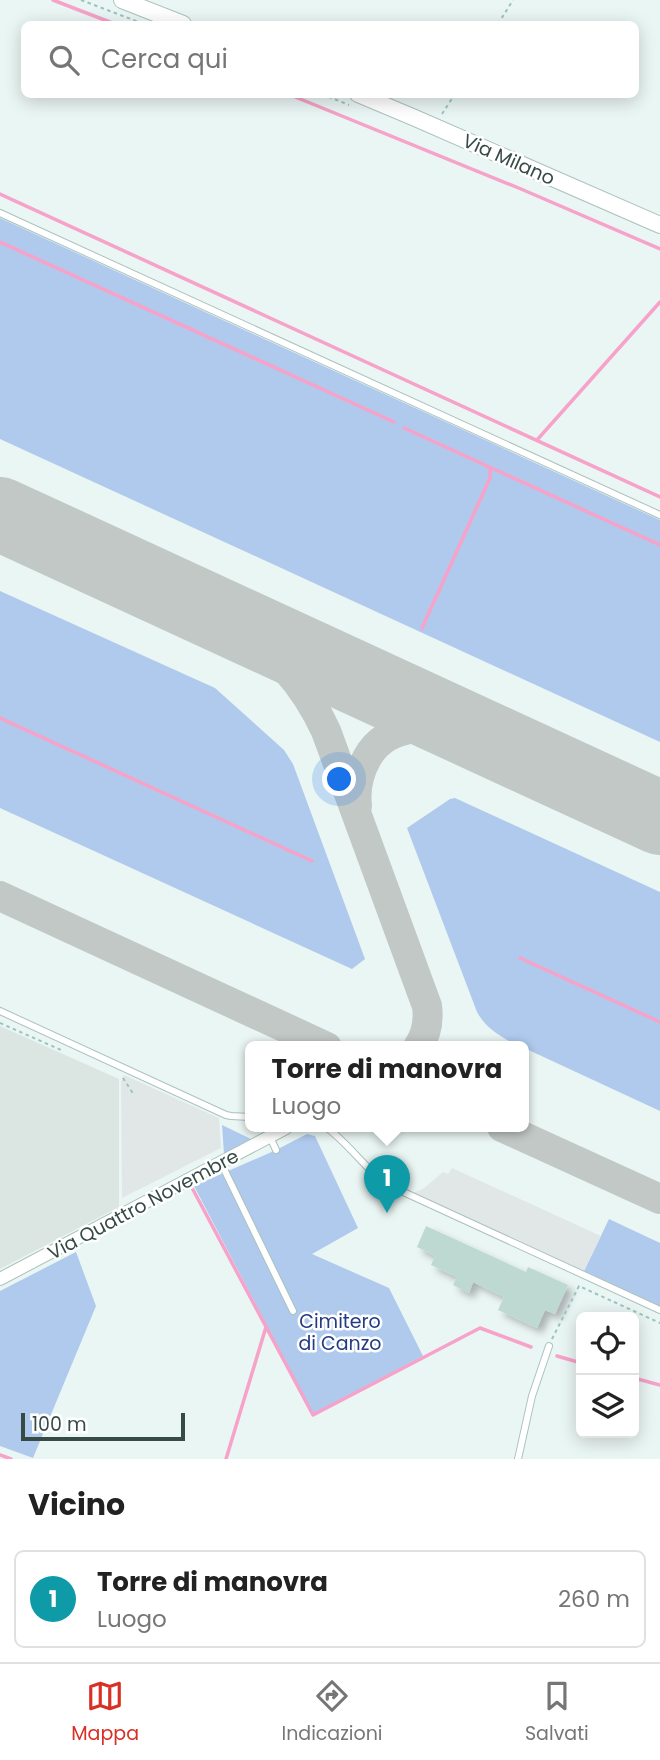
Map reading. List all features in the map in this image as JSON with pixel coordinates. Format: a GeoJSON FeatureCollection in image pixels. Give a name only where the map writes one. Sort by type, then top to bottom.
{"type":"FeatureCollection","features":[{"type":"Feature","properties":{"kind":"street"},"geometry":{"type":"LineString","coordinates":[[122,0],[175,21]]}},
{"type":"Feature","properties":{"kind":"street","name":"Via Milano"},"geometry":{"type":"LineString","coordinates":[[368,98],[660,225]]}},
{"type":"Feature","properties":{"kind":"street","name":"Via Quattro Novembre"},"geometry":{"type":"LineString","coordinates":[[1,1276],[279,1132]]}},
{"type":"Feature","properties":{"kind":"lane"},"geometry":{"type":"LineString","coordinates":[[0,213],[660,514]]}},
{"type":"Feature","properties":{"kind":"lane"},"geometry":{"type":"LineString","coordinates":[[0,1011],[226,1115],[245,1117]]}},
{"type":"Feature","properties":{"kind":"lane"},"geometry":{"type":"LineString","coordinates":[[332,1132],[386,1184],[660,1310]]}},
{"type":"Feature","properties":{"kind":"lane"},"geometry":{"type":"LineString","coordinates":[[270,1137],[276,1150]]}},
{"type":"Feature","properties":{"kind":"lane"},"geometry":{"type":"LineString","coordinates":[[221,1163],[293,1311]]}},
{"type":"Feature","properties":{"kind":"lane"},"geometry":{"type":"LineString","coordinates":[[518,1459],[532,1396],[549,1346]]}},
{"type":"Feature","properties":{"kind":"path"},"geometry":{"type":"LineString","coordinates":[[80,0],[136,21]]}},
{"type":"Feature","properties":{"kind":"path"},"geometry":{"type":"LineString","coordinates":[[500,21],[513,0]]}},
{"type":"Feature","properties":{"kind":"path"},"geometry":{"type":"LineString","coordinates":[[435,126],[452,98]]}},
{"type":"Feature","properties":{"kind":"path"},"geometry":{"type":"LineString","coordinates":[[0,1023],[64,1051]]}},
{"type":"Feature","properties":{"kind":"path"},"geometry":{"type":"LineString","coordinates":[[123,1077],[134,1094]]}},
{"type":"Feature","properties":{"kind":"path"},"geometry":{"type":"LineString","coordinates":[[549,1346],[579,1286],[660,1323]]}},
{"type":"Feature","properties":{"kind":"shaded area"},"geometry":{"type":"Polygon","coordinates":[[[0,1026],[119,1079],[119,1207],[0,1269],[0,1026]]]}},
{"type":"Feature","properties":{"kind":"shaded area"},"geometry":{"type":"Polygon","coordinates":[[[124,1075],[219,1118],[221,1148],[122,1198],[121,1081],[124,1075]]]}},
{"type":"Feature","properties":{"kind":"shaded area"},"geometry":{"type":"Polygon","coordinates":[[[452,1168],[601,1236],[584,1271],[413,1193],[423,1189],[443,1172],[448,1174],[452,1168]]]}},
{"type":"Feature","properties":{"kind":"green space"},"geometry":{"type":"Polygon","coordinates":[[[0,218],[660,520],[660,742],[0,439],[0,218]]]}},
{"type":"Feature","properties":{"kind":"green space"},"geometry":{"type":"Polygon","coordinates":[[[0,591],[215,688],[284,750],[293,764],[365,959],[352,969],[0,808],[0,591]]]}},
{"type":"Feature","properties":{"kind":"green space"},"geometry":{"type":"Polygon","coordinates":[[[455,798],[660,892],[660,1111],[529,1050],[529,1041],[507,1040],[480,1017],[407,828],[455,798]]]}},
{"type":"Feature","properties":{"kind":"green space"},"geometry":{"type":"Polygon","coordinates":[[[222,1125],[251,1139],[224,1154],[222,1125]]]}},
{"type":"Feature","properties":{"kind":"green space","name":"Cimitero di Canzo"},"geometry":{"type":"Polygon","coordinates":[[[307,1134],[315,1136],[358,1228],[312,1254],[389,1288],[423,1356],[313,1414],[194,1186],[307,1134]]]}},
{"type":"Feature","properties":{"kind":"green space"},"geometry":{"type":"Polygon","coordinates":[[[609,1219],[660,1243],[660,1306],[584,1271],[609,1219]]]}},
{"type":"Feature","properties":{"kind":"green space"},"geometry":{"type":"Polygon","coordinates":[[[76,1252],[96,1306],[33,1458],[0,1446],[0,1291],[76,1252]]]}},
{"type":"Feature","properties":{"kind":"building"},"geometry":{"type":"Polygon","coordinates":[[[426,1226],[526,1272],[528,1267],[568,1285],[555,1314],[545,1310],[537,1328],[498,1310],[504,1297],[473,1282],[469,1293],[453,1285],[457,1277],[431,1265],[435,1256],[417,1247],[426,1226]]]}},
{"type":"Feature","properties":{"kind":"waterway"},"geometry":{"type":"LineString","coordinates":[[53,0],[107,21]]}},
{"type":"Feature","properties":{"kind":"waterway"},"geometry":{"type":"LineString","coordinates":[[298,98],[660,249]]}},
{"type":"Feature","properties":{"kind":"waterway"},"geometry":{"type":"LineString","coordinates":[[0,194],[660,497]]}},
{"type":"Feature","properties":{"kind":"waterway"},"geometry":{"type":"LineString","coordinates":[[0,242],[394,422]]}},
{"type":"Feature","properties":{"kind":"waterway"},"geometry":{"type":"LineString","coordinates":[[537,440],[660,302]]}},
{"type":"Feature","properties":{"kind":"waterway"},"geometry":{"type":"LineString","coordinates":[[404,428],[660,545]]}},
{"type":"Feature","properties":{"kind":"waterway"},"geometry":{"type":"LineString","coordinates":[[422,628],[490,478],[490,467]]}},
{"type":"Feature","properties":{"kind":"waterway"},"geometry":{"type":"LineString","coordinates":[[0,718],[312,861]]}},
{"type":"Feature","properties":{"kind":"waterway"},"geometry":{"type":"LineString","coordinates":[[520,958],[660,1022]]}},
{"type":"Feature","properties":{"kind":"waterway"},"geometry":{"type":"LineString","coordinates":[[190,1184],[313,1415],[480,1328],[531,1347]]}},
{"type":"Feature","properties":{"kind":"waterway"},"geometry":{"type":"LineString","coordinates":[[226,1459],[266,1327]]}},
{"type":"Feature","properties":{"kind":"waterway"},"geometry":{"type":"LineString","coordinates":[[557,1356],[576,1362]]}},
{"type":"Feature","properties":{"kind":"waterway"},"geometry":{"type":"LineString","coordinates":[[639,1379],[660,1385]]}},
{"type":"Feature","properties":{"kind":"waterway"},"geometry":{"type":"LineString","coordinates":[[0,1455],[11,1459]]}},
{"type":"Feature","properties":{"kind":"taxiway"},"geometry":{"type":"LineString","coordinates":[[232,621],[286,670],[307,697],[326,731],[427,1006],[427,1027],[421,1041]]}},
{"type":"Feature","properties":{"kind":"taxiway"},"geometry":{"type":"LineString","coordinates":[[357,806],[356,794],[364,764],[376,745],[388,736],[416,728],[476,734]]}},
{"type":"Feature","properties":{"kind":"taxiway"},"geometry":{"type":"LineString","coordinates":[[0,896],[314,1041]]}},
{"type":"Feature","properties":{"kind":"taxiway"},"geometry":{"type":"LineString","coordinates":[[513,1132],[660,1199]]}},
{"type":"Feature","properties":{"kind":"runway"},"geometry":{"type":"LineString","coordinates":[[0,514],[660,818]]}},
{"type":"Feature","properties":{"kind":"place","name":"Torre di manovra"},"geometry":{"type":"Point","coordinates":[387,1213]}}]}
